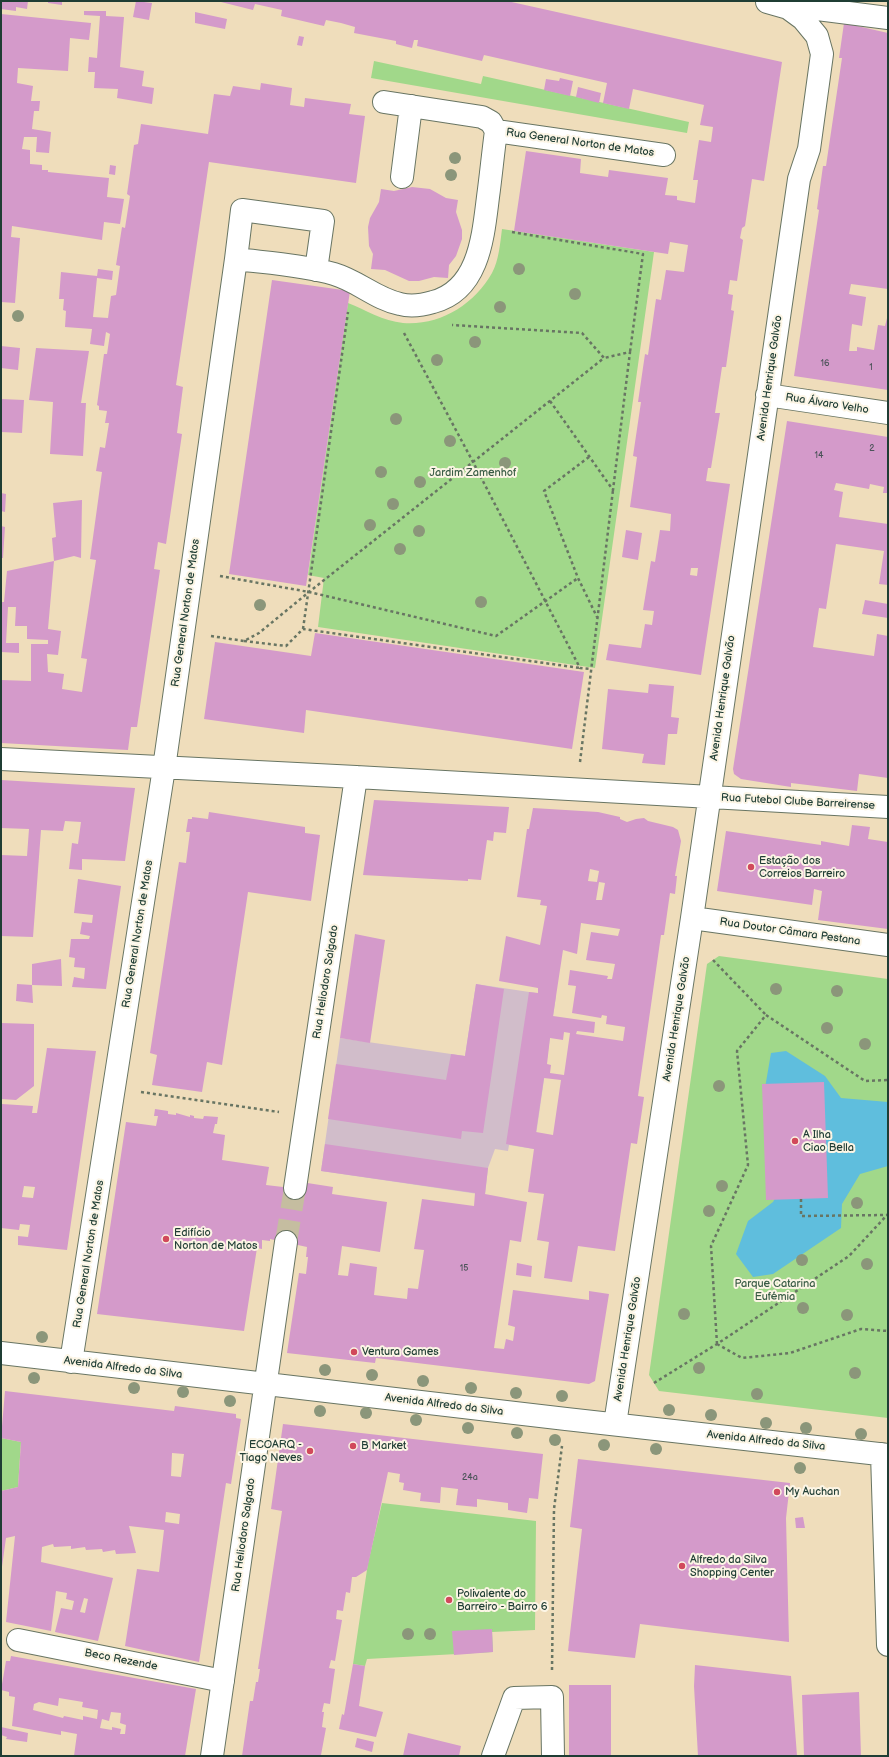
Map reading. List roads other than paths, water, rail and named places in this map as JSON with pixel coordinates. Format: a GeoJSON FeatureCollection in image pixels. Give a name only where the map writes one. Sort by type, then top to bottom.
{"type":"FeatureCollection","features":[{"type":"Feature","properties":{"kind":"street"},"geometry":{"type":"LineString","coordinates":[[765,1],[888,18]]}},
{"type":"Feature","properties":{"kind":"street","name":"Avenida Henrique Galvão"},"geometry":{"type":"LineString","coordinates":[[615,1424],[692,918],[708,797],[799,179],[809,149],[822,54],[817,36],[803,18],[788,8],[765,1]]}},
{"type":"Feature","properties":{"kind":"street","name":"Rua General Norton de Matos"},"geometry":{"type":"LineString","coordinates":[[71,1362],[115,1089],[164,768],[236,258],[316,270],[350,280],[380,297],[401,304],[421,305],[440,300],[455,291],[468,278],[476,263],[484,228],[496,131],[491,122],[482,117],[384,102]]}},
{"type":"Feature","properties":{"kind":"street"},"geometry":{"type":"LineString","coordinates":[[402,177],[411,106]]}},
{"type":"Feature","properties":{"kind":"street","name":"Rua General Norton de Matos"},"geometry":{"type":"LineString","coordinates":[[496,131],[664,154]]}},
{"type":"Feature","properties":{"kind":"street"},"geometry":{"type":"LineString","coordinates":[[236,258],[242,210],[323,221],[316,270]]}},
{"type":"Feature","properties":{"kind":"street","name":"Rua Álvaro Velho"},"geometry":{"type":"LineString","coordinates":[[767,395],[888,413]]}},
{"type":"Feature","properties":{"kind":"street","name":"Rua Futebol Clube Barreirense"},"geometry":{"type":"LineString","coordinates":[[1,759],[356,777],[888,807]]}},
{"type":"Feature","properties":{"kind":"street","name":"Rua Heliodoro Salgado"},"geometry":{"type":"LineString","coordinates":[[295,1188],[356,777]]}},
{"type":"Feature","properties":{"kind":"street","name":"Rua Doutor Câmara Pestana"},"geometry":{"type":"LineString","coordinates":[[692,918],[888,945]]}},
{"type":"Feature","properties":{"kind":"street","name":"Rua Heliodoro Salgado"},"geometry":{"type":"LineString","coordinates":[[212,1756],[286,1242]]}},
{"type":"Feature","properties":{"kind":"street","name":"Avenida Alfredo da Silva"},"geometry":{"type":"LineString","coordinates":[[1,1353],[566,1419],[885,1454]]}},
{"type":"Feature","properties":{"kind":"street"},"geometry":{"type":"LineString","coordinates":[[885,1454],[888,1646]]}},
{"type":"Feature","properties":{"kind":"street","name":"Beco Rezende"},"geometry":{"type":"LineString","coordinates":[[18,1640],[223,1681]]}},
{"type":"Feature","properties":{"kind":"street"},"geometry":{"type":"LineString","coordinates":[[493,1756],[514,1698],[552,1697],[553,1756]]}},
{"type":"Feature","properties":{"kind":"water"},"geometry":{"type":"Polygon","coordinates":[[[786,1051],[825,1076],[841,1098],[888,1102],[888,1166],[860,1174],[842,1204],[841,1228],[773,1274],[753,1277],[736,1254],[748,1221],[773,1202],[784,1181],[765,1088],[771,1053],[786,1051]]]}},
{"type":"Feature","properties":{"kind":"tunnel"},"geometry":{"type":"LineString","coordinates":[[286,1242],[295,1188]]}},
{"type":"Feature","properties":{"kind":"place","name":"Estação dos Correios Barreiro"},"geometry":{"type":"Point","coordinates":[751,867]}},
{"type":"Feature","properties":{"kind":"place","name":"A Ilha Ciao Bella"},"geometry":{"type":"Point","coordinates":[795,1141]}},
{"type":"Feature","properties":{"kind":"place","name":"Edifício Norton de Matos"},"geometry":{"type":"Point","coordinates":[166,1239]}},
{"type":"Feature","properties":{"kind":"place","name":"Ventura Games"},"geometry":{"type":"Point","coordinates":[354,1352]}},
{"type":"Feature","properties":{"kind":"place","name":"B Market"},"geometry":{"type":"Point","coordinates":[353,1446]}},
{"type":"Feature","properties":{"kind":"place","name":"ECOARQ - Tiago Neves"},"geometry":{"type":"Point","coordinates":[310,1451]}},
{"type":"Feature","properties":{"kind":"place","name":"My Auchan"},"geometry":{"type":"Point","coordinates":[777,1492]}},
{"type":"Feature","properties":{"kind":"place","name":"Alfredo da Silva Shopping Center"},"geometry":{"type":"Point","coordinates":[682,1566]}},
{"type":"Feature","properties":{"kind":"place","name":"Polivalente do Barreiro - Bairro 6"},"geometry":{"type":"Point","coordinates":[449,1600]}},
{"type":"Feature","properties":{"kind":"park label","name":"Jardim Zamenhof"},"geometry":{"type":"Point","coordinates":[473,473]}},
{"type":"Feature","properties":{"kind":"park label","name":"Parque Catarina Eufémia"},"geometry":{"type":"Point","coordinates":[775,1290]}}]}
